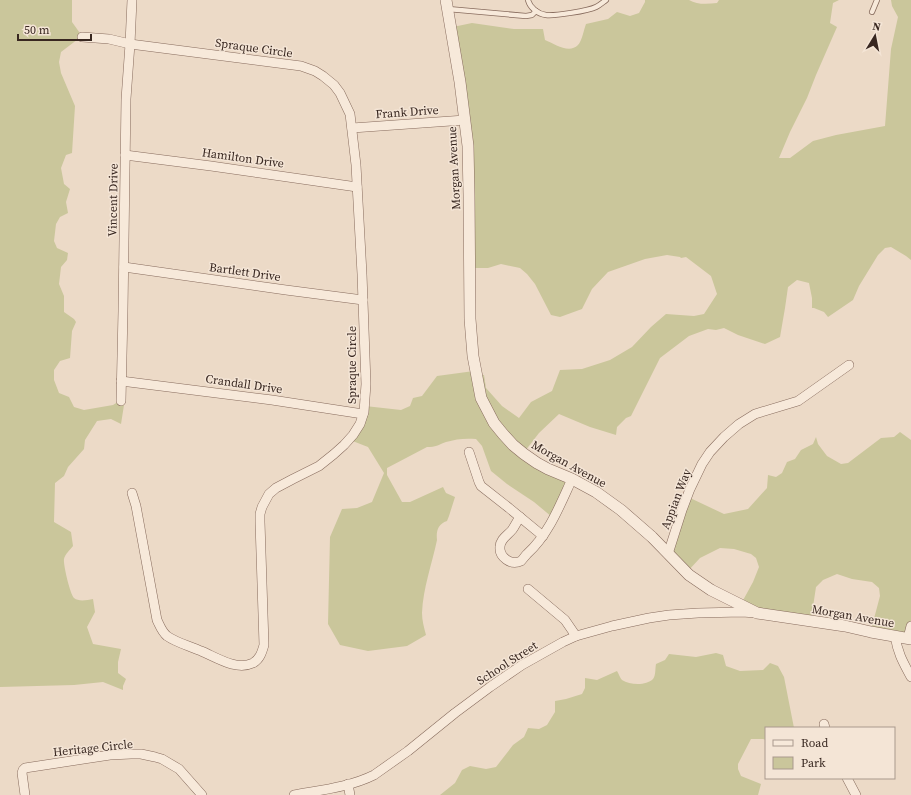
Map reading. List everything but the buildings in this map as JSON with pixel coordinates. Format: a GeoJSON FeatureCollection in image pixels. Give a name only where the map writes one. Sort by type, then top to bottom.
{"type":"FeatureCollection","features":[{"type":"Feature","properties":{"kind":"street","name":"Vincent Drive"},"geometry":{"type":"LineString","coordinates":[[121,401],[126,99],[132,0]]}},
{"type":"Feature","properties":{"kind":"street","name":"Morgan Avenue"},"geometry":{"type":"LineString","coordinates":[[447,4],[460,82],[468,146],[470,319],[473,356],[481,398],[494,423],[513,445],[537,463],[572,478],[596,492],[621,510],[652,537],[689,575],[711,590],[757,613],[845,626],[910,638]]}},
{"type":"Feature","properties":{"kind":"street","name":"Spraque Circle"},"geometry":{"type":"LineString","coordinates":[[82,37],[109,39],[130,44],[301,66],[315,71],[334,85],[340,93],[350,114],[352,128],[356,165],[363,300],[366,384],[364,412],[357,430],[344,445],[319,466],[276,488],[269,494],[262,507],[260,522],[264,645],[258,659],[253,663],[239,665],[222,661],[165,635],[158,620],[136,506],[132,493]]}},
{"type":"Feature","properties":{"kind":"street","name":"Frank Drive"},"geometry":{"type":"LineString","coordinates":[[352,128],[465,120]]}},
{"type":"Feature","properties":{"kind":"street","name":"Hamilton Drive"},"geometry":{"type":"LineString","coordinates":[[125,155],[357,186]]}},
{"type":"Feature","properties":{"kind":"street","name":"Bartlett Drive"},"geometry":{"type":"LineString","coordinates":[[124,267],[363,300]]}},
{"type":"Feature","properties":{"kind":"street","name":"Appian Way"},"geometry":{"type":"LineString","coordinates":[[668,554],[690,489],[702,464],[724,436],[755,414],[798,401],[849,365]]}},
{"type":"Feature","properties":{"kind":"street","name":"Crandall Drive"},"geometry":{"type":"LineString","coordinates":[[122,381],[272,400],[363,414]]}},
{"type":"Feature","properties":{"kind":"street"},"geometry":{"type":"LineString","coordinates":[[469,452],[481,486],[543,536]]}},
{"type":"Feature","properties":{"kind":"street"},"geometry":{"type":"LineString","coordinates":[[520,517],[500,544],[503,556],[507,560],[516,562],[521,561],[543,536],[557,511],[572,478]]}},
{"type":"Feature","properties":{"kind":"street"},"geometry":{"type":"LineString","coordinates":[[528,589],[565,620],[576,636]]}},
{"type":"Feature","properties":{"kind":"street","name":"School Street"},"geometry":{"type":"LineString","coordinates":[[294,795],[348,784],[368,778],[408,751],[455,713],[522,665],[576,636],[612,626],[669,615],[742,612],[757,613]]}},
{"type":"Feature","properties":{"kind":"street"},"geometry":{"type":"LineString","coordinates":[[910,638],[911,626]]}},
{"type":"Feature","properties":{"kind":"street"},"geometry":{"type":"LineString","coordinates":[[895,636],[900,654],[911,677]]}},
{"type":"Feature","properties":{"kind":"street","name":"Heritage Circle"},"geometry":{"type":"LineString","coordinates":[[25,795],[22,773],[25,768],[110,755],[131,754],[162,759],[180,769],[202,795]]}},
{"type":"Feature","properties":{"kind":"street"},"geometry":{"type":"LineString","coordinates":[[848,779],[856,795]]}},
{"type":"Feature","properties":{"kind":"street"},"geometry":{"type":"LineString","coordinates":[[348,784],[350,795]]}},
{"type":"Feature","properties":{"kind":"lane"},"geometry":{"type":"LineString","coordinates":[[528,0],[529,4],[536,11],[547,16],[574,13],[594,8],[606,0]]}},
{"type":"Feature","properties":{"kind":"lane"},"geometry":{"type":"LineString","coordinates":[[872,12],[877,0]]}},
{"type":"Feature","properties":{"kind":"lane"},"geometry":{"type":"LineString","coordinates":[[447,4],[526,16],[532,15],[536,11]]}},
{"type":"Feature","properties":{"kind":"green space"},"geometry":{"type":"Polygon","coordinates":[[[0,0],[72,0],[72,22],[82,36],[61,52],[59,62],[61,73],[75,106],[72,153],[66,155],[61,168],[64,184],[70,189],[66,202],[68,213],[60,217],[56,224],[54,241],[57,248],[68,253],[67,260],[61,267],[59,284],[64,296],[64,312],[76,322],[72,331],[70,358],[60,361],[54,370],[54,380],[59,393],[69,397],[74,407],[84,410],[113,405],[121,400],[124,405],[121,424],[111,419],[97,421],[85,440],[84,449],[68,467],[64,476],[55,483],[54,522],[71,532],[73,546],[65,555],[64,562],[72,595],[78,600],[93,599],[95,612],[87,627],[93,644],[121,649],[118,662],[118,673],[126,679],[123,690],[103,682],[74,685],[0,687],[0,0]]]}},
{"type":"Feature","properties":{"kind":"green space"},"geometry":{"type":"Polygon","coordinates":[[[645,0],[689,0],[695,3],[706,4],[717,3],[719,0],[839,0],[833,3],[830,23],[837,27],[807,98],[779,158],[790,158],[813,141],[885,126],[891,49],[898,17],[892,6],[891,0],[911,0],[911,260],[891,247],[885,248],[878,255],[859,286],[853,300],[828,317],[824,312],[812,308],[809,283],[797,280],[788,287],[780,337],[765,344],[738,335],[724,328],[716,330],[708,329],[689,336],[660,358],[631,416],[626,418],[617,427],[616,435],[590,427],[559,414],[539,433],[525,451],[569,476],[552,517],[491,471],[482,446],[476,439],[457,439],[427,447],[387,468],[387,475],[402,502],[410,502],[443,487],[446,493],[455,497],[447,521],[440,526],[437,531],[437,540],[426,585],[422,613],[426,635],[407,646],[368,651],[340,645],[328,624],[330,537],[342,509],[357,508],[372,502],[384,473],[368,447],[350,440],[365,406],[401,410],[410,406],[413,398],[422,396],[437,376],[474,371],[478,375],[484,375],[486,388],[502,406],[519,418],[531,402],[552,391],[560,370],[582,369],[610,360],[632,347],[666,314],[694,316],[704,314],[717,294],[711,276],[686,257],[681,258],[667,255],[645,259],[608,272],[592,289],[582,309],[560,317],[551,315],[535,284],[520,268],[501,264],[488,268],[471,268],[468,144],[453,27],[472,23],[514,29],[543,29],[545,40],[570,49],[578,45],[582,38],[586,24],[608,19],[617,12],[630,16],[639,13],[645,0]]]}},
{"type":"Feature","properties":{"kind":"green space"},"geometry":{"type":"Polygon","coordinates":[[[900,432],[911,440],[911,627],[909,634],[871,630],[880,596],[879,588],[872,582],[852,579],[837,574],[823,580],[816,587],[811,620],[741,604],[759,567],[756,558],[751,554],[734,549],[720,548],[700,558],[687,572],[669,550],[688,497],[724,514],[748,509],[767,488],[768,475],[776,477],[782,473],[787,462],[795,459],[801,450],[813,444],[816,437],[818,444],[827,456],[841,464],[848,463],[881,438],[894,437],[900,432]]]}},
{"type":"Feature","properties":{"kind":"green space"},"geometry":{"type":"Polygon","coordinates":[[[716,653],[723,655],[726,666],[740,671],[763,670],[770,663],[778,666],[784,677],[794,727],[765,727],[765,740],[751,739],[738,764],[738,769],[741,776],[761,784],[758,795],[440,795],[455,783],[462,770],[470,766],[486,769],[496,767],[513,745],[524,737],[528,728],[539,729],[547,725],[555,712],[555,701],[582,694],[585,688],[585,678],[597,680],[617,671],[622,680],[625,682],[642,684],[653,679],[656,664],[665,660],[669,654],[696,657],[716,653]]]}}]}
